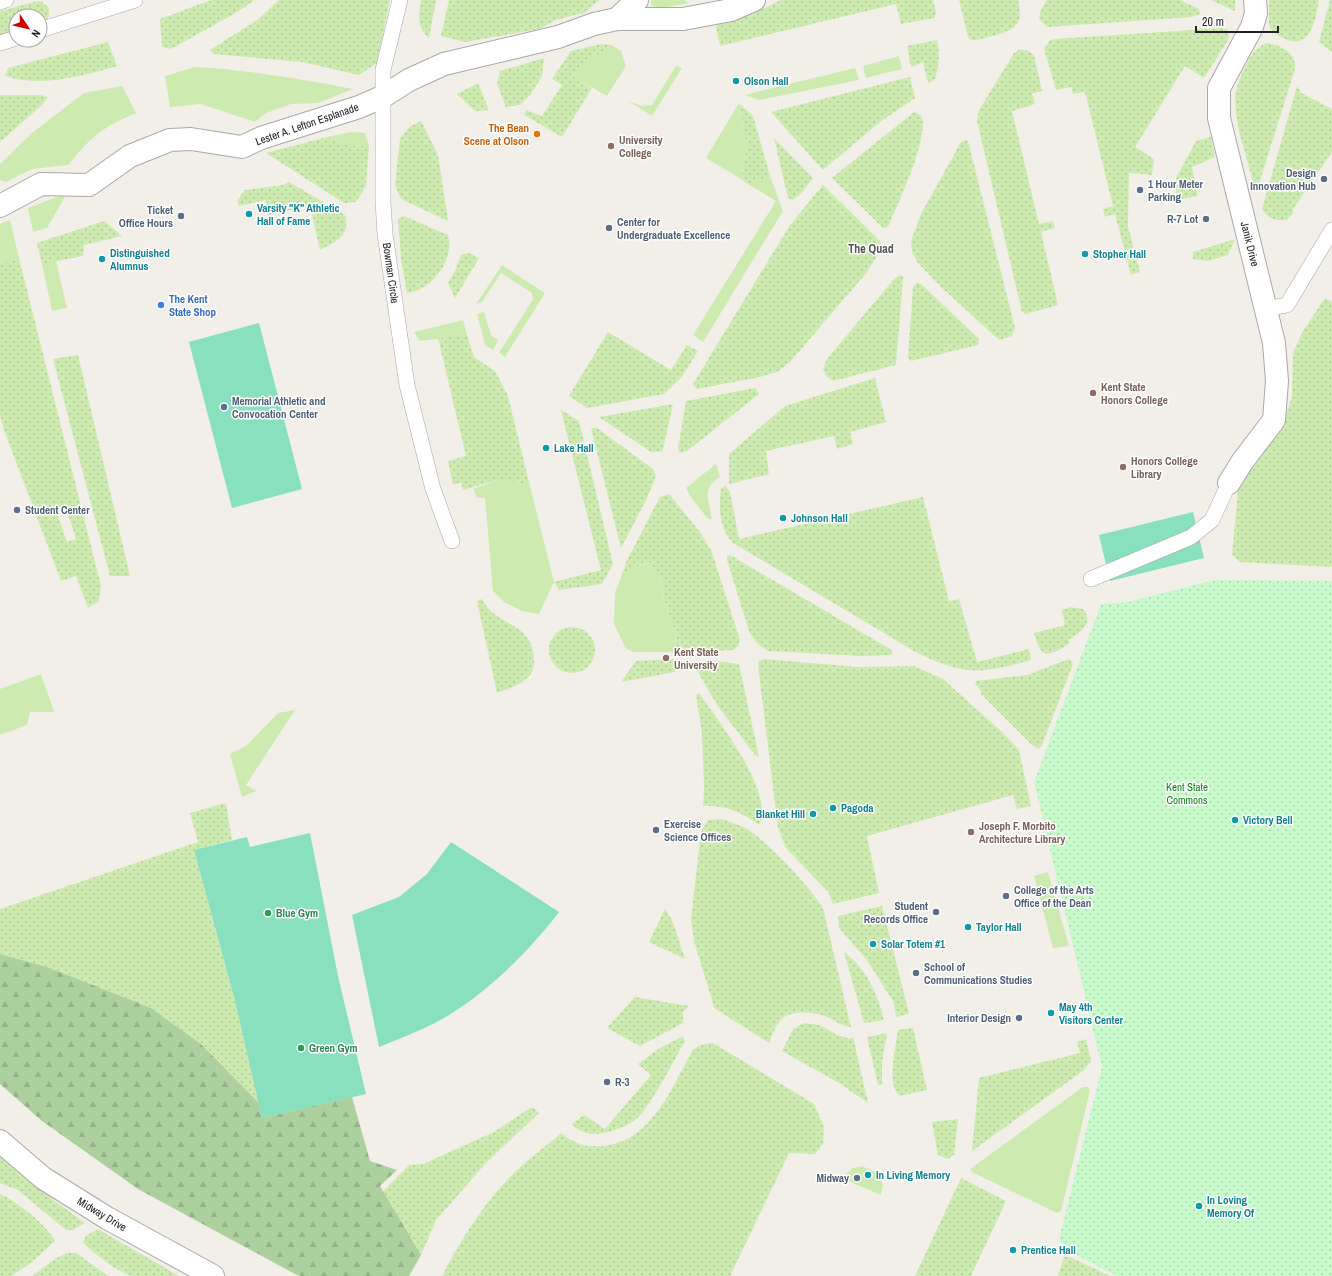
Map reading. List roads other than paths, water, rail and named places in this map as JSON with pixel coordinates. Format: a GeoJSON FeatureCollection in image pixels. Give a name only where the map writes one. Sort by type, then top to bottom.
{"type":"FeatureCollection","features":[{"type":"Feature","properties":{"kind":"street"},"geometry":{"type":"LineString","coordinates":[[617,19],[637,0]]}},
{"type":"Feature","properties":{"kind":"street","name":"Lester A. Lefton Esplanade"},"geometry":{"type":"LineString","coordinates":[[0,206],[41,184],[89,185],[130,156],[170,140],[191,139],[242,146],[261,138],[339,114],[384,96],[409,80],[444,64],[558,38],[594,24],[617,19],[682,19],[731,10],[754,0]]}},
{"type":"Feature","properties":{"kind":"street","name":"Janik Drive"},"geometry":{"type":"LineString","coordinates":[[1229,483],[1242,462],[1274,420],[1277,381],[1274,343],[1219,118],[1219,88],[1252,26],[1256,14],[1255,0]]}},
{"type":"Feature","properties":{"kind":"street","name":"Midway Drive"},"geometry":{"type":"LineString","coordinates":[[0,1141],[43,1178],[107,1218],[213,1276]]}},
{"type":"Feature","properties":{"kind":"lane"},"geometry":{"type":"LineString","coordinates":[[0,2],[6,0]]}},
{"type":"Feature","properties":{"kind":"lane"},"geometry":{"type":"LineString","coordinates":[[48,27],[135,0]]}},
{"type":"Feature","properties":{"kind":"lane","name":"Bowman Circle"},"geometry":{"type":"LineString","coordinates":[[400,0],[383,70],[383,202],[385,234],[406,384],[433,488],[452,541]]}},
{"type":"Feature","properties":{"kind":"lane"},"geometry":{"type":"LineString","coordinates":[[1266,309],[1287,305],[1332,230]]}},
{"type":"Feature","properties":{"kind":"lane"},"geometry":{"type":"LineString","coordinates":[[1091,579],[1191,537],[1212,520],[1229,483]]}},
{"type":"Feature","properties":{"kind":"place","name":"Olson Hall"},"geometry":{"type":"Point","coordinates":[736,81]}},
{"type":"Feature","properties":{"kind":"place","name":"The Bean Scene at Olson"},"geometry":{"type":"Point","coordinates":[537,134]}},
{"type":"Feature","properties":{"kind":"place","name":"University College"},"geometry":{"type":"Point","coordinates":[611,146]}},
{"type":"Feature","properties":{"kind":"place","name":"Design Innovation Hub"},"geometry":{"type":"Point","coordinates":[1324,179]}},
{"type":"Feature","properties":{"kind":"place","name":"1 Hour Meter Parking"},"geometry":{"type":"Point","coordinates":[1140,190]}},
{"type":"Feature","properties":{"kind":"place","name":"Varsity \"K\" Athletic Hall of Fame"},"geometry":{"type":"Point","coordinates":[249,214]}},
{"type":"Feature","properties":{"kind":"place","name":"Ticket Office Hours"},"geometry":{"type":"Point","coordinates":[181,216]}},
{"type":"Feature","properties":{"kind":"place","name":"R-7 Lot"},"geometry":{"type":"Point","coordinates":[1206,219]}},
{"type":"Feature","properties":{"kind":"place","name":"Center for Undergraduate Excellence"},"geometry":{"type":"Point","coordinates":[609,228]}},
{"type":"Feature","properties":{"kind":"place","name":"Stopher Hall"},"geometry":{"type":"Point","coordinates":[1085,254]}},
{"type":"Feature","properties":{"kind":"place","name":"Distinguished Alumnus"},"geometry":{"type":"Point","coordinates":[102,259]}},
{"type":"Feature","properties":{"kind":"place","name":"The Kent State Shop"},"geometry":{"type":"Point","coordinates":[161,305]}},
{"type":"Feature","properties":{"kind":"place","name":"Kent State Honors College"},"geometry":{"type":"Point","coordinates":[1093,393]}},
{"type":"Feature","properties":{"kind":"place","name":"Memorial Athletic and Convocation Center"},"geometry":{"type":"Point","coordinates":[224,407]}},
{"type":"Feature","properties":{"kind":"place","name":"Lake Hall"},"geometry":{"type":"Point","coordinates":[546,448]}},
{"type":"Feature","properties":{"kind":"place","name":"Honors College Library"},"geometry":{"type":"Point","coordinates":[1123,467]}},
{"type":"Feature","properties":{"kind":"place","name":"Student Center"},"geometry":{"type":"Point","coordinates":[17,510]}},
{"type":"Feature","properties":{"kind":"place","name":"Johnson Hall"},"geometry":{"type":"Point","coordinates":[783,518]}},
{"type":"Feature","properties":{"kind":"place","name":"Kent State University"},"geometry":{"type":"Point","coordinates":[666,658]}},
{"type":"Feature","properties":{"kind":"place","name":"Pagoda"},"geometry":{"type":"Point","coordinates":[833,808]}},
{"type":"Feature","properties":{"kind":"place","name":"Blanket Hill"},"geometry":{"type":"Point","coordinates":[813,814]}},
{"type":"Feature","properties":{"kind":"place","name":"Victory Bell"},"geometry":{"type":"Point","coordinates":[1235,820]}},
{"type":"Feature","properties":{"kind":"place","name":"Exercise Science Offices"},"geometry":{"type":"Point","coordinates":[656,830]}},
{"type":"Feature","properties":{"kind":"place","name":"Joseph F. Morbito Architecture Library"},"geometry":{"type":"Point","coordinates":[971,832]}},
{"type":"Feature","properties":{"kind":"place","name":"College of the Arts Office of the Dean"},"geometry":{"type":"Point","coordinates":[1006,896]}},
{"type":"Feature","properties":{"kind":"place","name":"Student Records Office"},"geometry":{"type":"Point","coordinates":[936,912]}},
{"type":"Feature","properties":{"kind":"place","name":"Blue Gym"},"geometry":{"type":"Point","coordinates":[268,913]}},
{"type":"Feature","properties":{"kind":"place","name":"Taylor Hall"},"geometry":{"type":"Point","coordinates":[968,927]}},
{"type":"Feature","properties":{"kind":"place","name":"Solar Totem #1"},"geometry":{"type":"Point","coordinates":[873,944]}},
{"type":"Feature","properties":{"kind":"place","name":"School of Communications Studies"},"geometry":{"type":"Point","coordinates":[916,973]}},
{"type":"Feature","properties":{"kind":"place","name":"May 4th Visitors Center"},"geometry":{"type":"Point","coordinates":[1051,1013]}},
{"type":"Feature","properties":{"kind":"place","name":"Interior Design"},"geometry":{"type":"Point","coordinates":[1019,1018]}},
{"type":"Feature","properties":{"kind":"place","name":"Green Gym"},"geometry":{"type":"Point","coordinates":[301,1048]}},
{"type":"Feature","properties":{"kind":"place","name":"R-3"},"geometry":{"type":"Point","coordinates":[607,1082]}},
{"type":"Feature","properties":{"kind":"place","name":"In Living Memory"},"geometry":{"type":"Point","coordinates":[868,1175]}},
{"type":"Feature","properties":{"kind":"place","name":"Midway"},"geometry":{"type":"Point","coordinates":[857,1178]}},
{"type":"Feature","properties":{"kind":"place","name":"In Loving Memory Of"},"geometry":{"type":"Point","coordinates":[1199,1206]}},
{"type":"Feature","properties":{"kind":"place","name":"Prentice Hall"},"geometry":{"type":"Point","coordinates":[1013,1250]}},
{"type":"Feature","properties":{"kind":"district","name":"The Quad"},"geometry":{"type":"Point","coordinates":[871,249]}},
{"type":"Feature","properties":{"kind":"park label","name":"Kent State Commons"},"geometry":{"type":"Point","coordinates":[1187,793]}}]}
